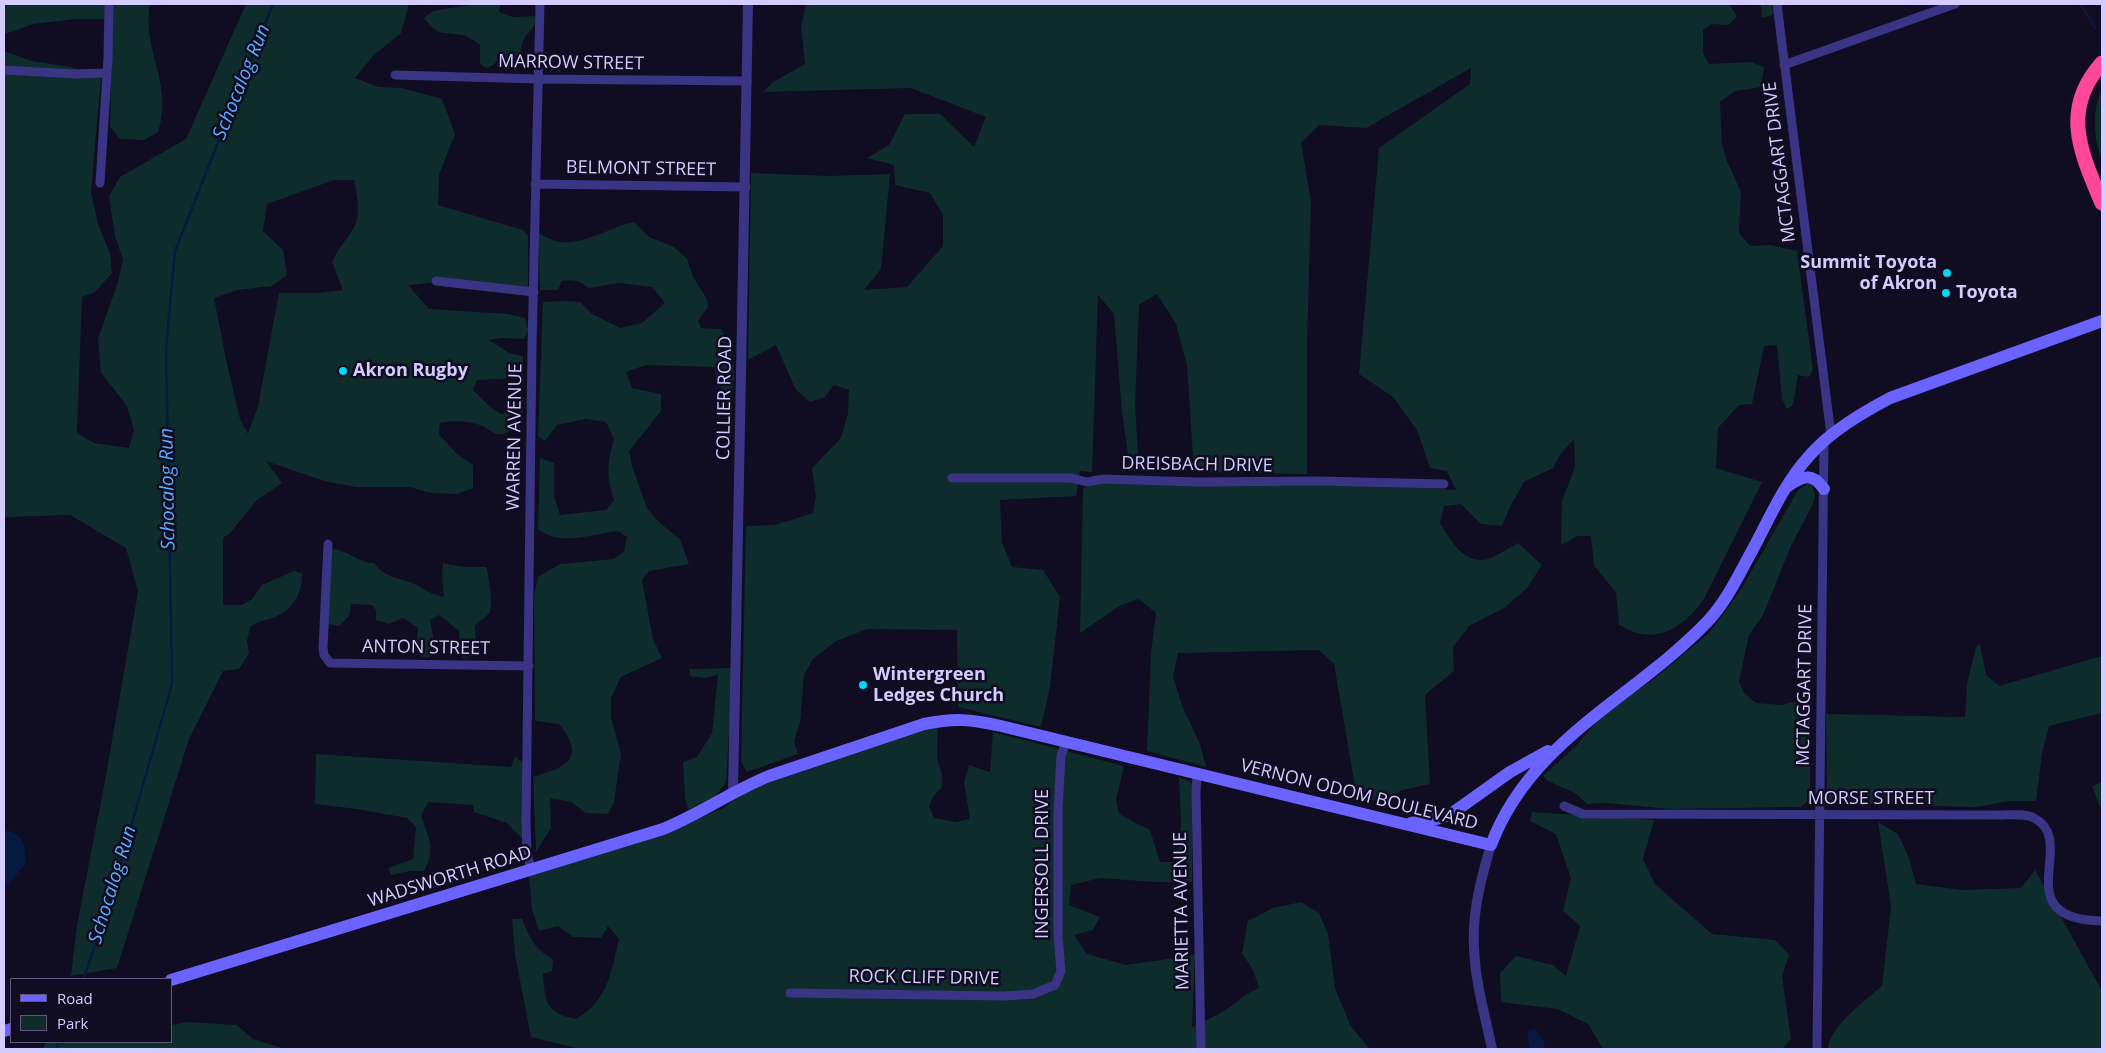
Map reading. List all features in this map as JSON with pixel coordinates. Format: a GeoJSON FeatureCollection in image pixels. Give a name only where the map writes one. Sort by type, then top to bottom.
{"type":"FeatureCollection","features":[{"type":"Feature","properties":{"kind":"highway"},"geometry":{"type":"LineString","coordinates":[[2102,62],[2084,90],[2078,107],[2080,146],[2102,203]]}},
{"type":"Feature","properties":{"kind":"highway"},"geometry":{"type":"LineString","coordinates":[[2102,75],[2092,94],[2087,112],[2087,127],[2089,142],[2102,177]]}},
{"type":"Feature","properties":{"kind":"main road","name":"VERNON ODOM BOULEVARD"},"geometry":{"type":"LineString","coordinates":[[733,793],[761,780],[820,758],[924,724],[945,720],[974,720],[1491,845],[1507,810],[1526,782],[1559,745],[1677,650],[1707,622],[1723,602],[1737,579],[1786,488],[1810,454],[1828,438],[1866,411],[1890,398],[2102,321]]}},
{"type":"Feature","properties":{"kind":"main road"},"geometry":{"type":"LineString","coordinates":[[1786,488],[1799,479],[1810,477],[1824,489]]}},
{"type":"Feature","properties":{"kind":"main road"},"geometry":{"type":"LineString","coordinates":[[1404,824],[1436,819],[1451,814],[1510,772],[1559,745]]}},
{"type":"Feature","properties":{"kind":"main road","name":"WADSWORTH ROAD"},"geometry":{"type":"LineString","coordinates":[[172,980],[663,829],[685,820],[733,793]]}},
{"type":"Feature","properties":{"kind":"street"},"geometry":{"type":"LineString","coordinates":[[100,183],[108,58],[109,4]]}},
{"type":"Feature","properties":{"kind":"street","name":"WARREN AVENUE"},"geometry":{"type":"LineString","coordinates":[[531,870],[527,853],[526,823],[535,184],[540,4]]}},
{"type":"Feature","properties":{"kind":"street","name":"COLLIER ROAD"},"geometry":{"type":"LineString","coordinates":[[733,793],[748,4]]}},
{"type":"Feature","properties":{"kind":"street","name":"MCTAGGART DRIVE"},"geometry":{"type":"LineString","coordinates":[[1776,4],[1828,438],[1824,489],[1817,1049]]}},
{"type":"Feature","properties":{"kind":"street"},"geometry":{"type":"LineString","coordinates":[[1784,65],[1955,4]]}},
{"type":"Feature","properties":{"kind":"street"},"geometry":{"type":"LineString","coordinates":[[4,70],[75,74],[106,73]]}},
{"type":"Feature","properties":{"kind":"street","name":"MARROW STREET"},"geometry":{"type":"LineString","coordinates":[[394,75],[537,79],[747,81]]}},
{"type":"Feature","properties":{"kind":"street","name":"BELMONT STREET"},"geometry":{"type":"LineString","coordinates":[[535,184],[746,187]]}},
{"type":"Feature","properties":{"kind":"street"},"geometry":{"type":"LineString","coordinates":[[436,281],[534,292]]}},
{"type":"Feature","properties":{"kind":"street","name":"DREISBACH DRIVE"},"geometry":{"type":"LineString","coordinates":[[952,478],[1071,478],[1087,482],[1102,479],[1197,482],[1318,480],[1444,484]]}},
{"type":"Feature","properties":{"kind":"street","name":"ANTON STREET"},"geometry":{"type":"LineString","coordinates":[[328,544],[323,648],[326,658],[330,663],[528,666]]}},
{"type":"Feature","properties":{"kind":"street","name":"INGERSOLL DRIVE"},"geometry":{"type":"LineString","coordinates":[[1055,986],[1061,971],[1058,936],[1058,810],[1061,756],[1066,742]]}},
{"type":"Feature","properties":{"kind":"street","name":"MARIETTA AVENUE"},"geometry":{"type":"LineString","coordinates":[[1197,773],[1201,1049]]}},
{"type":"Feature","properties":{"kind":"street","name":"MORSE STREET"},"geometry":{"type":"LineString","coordinates":[[1564,806],[1583,814],[2032,816],[2044,826],[2050,838],[2051,851],[2048,882],[2053,902],[2068,915],[2102,921]]}},
{"type":"Feature","properties":{"kind":"street"},"geometry":{"type":"LineString","coordinates":[[1491,845],[1478,896],[1474,946],[1478,985],[1492,1049]]}},
{"type":"Feature","properties":{"kind":"street","name":"ROCK CLIFF DRIVE"},"geometry":{"type":"LineString","coordinates":[[790,993],[1004,996],[1033,994],[1055,986]]}},
{"type":"Feature","properties":{"kind":"green space"},"geometry":{"type":"Polygon","coordinates":[[[4,4],[105,4],[104,19],[75,19],[33,24],[5,34],[4,39],[4,4]]]}},
{"type":"Feature","properties":{"kind":"green space"},"geometry":{"type":"Polygon","coordinates":[[[113,4],[150,4],[148,20],[160,82],[162,115],[158,132],[144,140],[120,139],[110,127],[113,4]]]}},
{"type":"Feature","properties":{"kind":"green space"},"geometry":{"type":"Polygon","coordinates":[[[246,4],[409,4],[401,33],[374,55],[355,78],[378,87],[402,88],[442,99],[455,134],[439,175],[438,205],[523,230],[528,236],[528,287],[460,280],[408,285],[429,309],[508,314],[525,318],[528,330],[524,339],[502,338],[489,340],[509,353],[523,356],[523,376],[477,380],[473,390],[490,407],[501,414],[523,407],[522,424],[503,434],[497,434],[473,423],[456,421],[440,423],[439,434],[457,454],[473,465],[473,488],[457,494],[432,493],[409,487],[356,487],[324,481],[266,461],[282,483],[257,500],[229,534],[223,538],[223,605],[242,605],[252,599],[262,585],[294,571],[302,573],[297,597],[285,612],[250,627],[247,641],[249,653],[239,669],[223,671],[189,739],[117,968],[71,976],[77,925],[104,786],[138,592],[126,548],[70,515],[4,517],[4,51],[32,61],[71,67],[101,77],[91,193],[99,227],[110,253],[112,273],[95,292],[82,297],[77,433],[94,443],[129,448],[134,430],[127,406],[101,373],[98,339],[118,282],[123,260],[115,236],[109,196],[120,177],[186,139],[246,4]],[[334,180],[267,204],[263,231],[283,250],[287,275],[272,286],[237,290],[214,298],[240,419],[248,434],[258,406],[279,293],[318,293],[343,290],[332,262],[352,231],[357,219],[358,206],[354,180],[334,180]]]}},
{"type":"Feature","properties":{"kind":"green space"},"geometry":{"type":"Polygon","coordinates":[[[475,4],[500,4],[499,12],[513,17],[536,16],[533,28],[523,41],[518,66],[504,63],[499,54],[495,63],[486,68],[480,64],[480,45],[464,36],[441,32],[433,28],[424,18],[433,11],[475,4]]]}},
{"type":"Feature","properties":{"kind":"green space"},"geometry":{"type":"Polygon","coordinates":[[[806,4],[1730,4],[1737,17],[1728,25],[1711,24],[1703,30],[1703,53],[1709,64],[1751,62],[1764,67],[1761,87],[1735,91],[1720,102],[1722,144],[1727,161],[1741,192],[1739,233],[1750,246],[1770,245],[1797,251],[1813,370],[1809,377],[1798,375],[1793,405],[1787,409],[1782,399],[1777,345],[1764,346],[1752,404],[1739,405],[1718,428],[1716,468],[1762,482],[1704,599],[1685,620],[1677,626],[1660,633],[1651,635],[1641,634],[1619,625],[1616,592],[1594,566],[1591,536],[1578,536],[1561,545],[1562,501],[1575,467],[1574,439],[1559,456],[1553,468],[1524,482],[1502,526],[1481,524],[1461,504],[1444,506],[1440,523],[1452,542],[1468,557],[1483,560],[1495,556],[1518,543],[1542,565],[1527,588],[1504,608],[1469,626],[1453,647],[1454,671],[1425,695],[1430,784],[1402,790],[1385,802],[1357,798],[1334,664],[1319,650],[1178,653],[1173,677],[1183,708],[1200,744],[1206,767],[1147,751],[1151,653],[1156,613],[1139,599],[1121,605],[1080,633],[1083,488],[1098,483],[1392,486],[1456,490],[1447,471],[1430,468],[1417,430],[1393,397],[1359,374],[1379,148],[1470,84],[1471,68],[1366,128],[1319,125],[1301,143],[1311,202],[1307,345],[1307,474],[1194,472],[1187,365],[1176,324],[1157,294],[1139,305],[1135,403],[1138,454],[1130,469],[1122,412],[1114,314],[1098,295],[1092,472],[1080,471],[1076,496],[1000,500],[1002,542],[1012,567],[1043,570],[1060,597],[1050,687],[1041,727],[958,707],[957,630],[867,629],[836,641],[813,659],[804,675],[800,723],[794,741],[798,754],[747,772],[741,762],[746,526],[775,525],[813,513],[816,497],[812,468],[841,438],[848,413],[849,390],[834,385],[825,397],[810,402],[796,390],[776,345],[748,360],[751,173],[829,176],[890,174],[881,269],[864,290],[907,287],[943,246],[943,215],[930,193],[895,185],[894,165],[867,158],[889,145],[905,114],[940,114],[974,147],[986,117],[911,88],[763,92],[773,82],[805,64],[801,26],[806,4]]]}},
{"type":"Feature","properties":{"kind":"green space"},"geometry":{"type":"Polygon","coordinates":[[[1761,4],[1772,4],[1773,15],[1762,18],[1761,4]]]}},
{"type":"Feature","properties":{"kind":"green space"},"geometry":{"type":"Polygon","coordinates":[[[2102,89],[2102,159],[2095,133],[2095,115],[2102,89]]]}},
{"type":"Feature","properties":{"kind":"green space"},"geometry":{"type":"Polygon","coordinates":[[[634,222],[649,237],[674,247],[687,259],[693,277],[707,299],[708,307],[698,321],[701,328],[721,329],[731,351],[734,368],[732,391],[727,392],[718,386],[714,367],[646,365],[626,372],[632,388],[661,394],[661,411],[629,451],[632,466],[647,508],[660,523],[680,539],[689,564],[649,571],[642,580],[653,639],[662,658],[621,677],[611,698],[611,717],[621,754],[614,802],[608,814],[586,813],[571,802],[550,798],[551,828],[536,852],[533,777],[563,765],[572,754],[567,736],[559,724],[535,721],[534,595],[538,577],[560,564],[613,559],[624,552],[627,537],[618,531],[566,538],[556,537],[538,529],[540,458],[554,463],[554,496],[560,515],[606,510],[614,500],[608,469],[614,439],[606,422],[586,419],[557,425],[545,441],[538,436],[543,302],[580,302],[592,314],[620,328],[642,323],[665,303],[652,287],[619,283],[589,288],[580,282],[566,280],[562,281],[558,290],[540,290],[538,233],[560,242],[579,241],[634,222]]]}},
{"type":"Feature","properties":{"kind":"green space"},"geometry":{"type":"Polygon","coordinates":[[[1811,482],[1815,496],[1812,506],[1791,546],[1763,615],[1749,635],[1739,681],[1744,693],[1756,703],[1781,705],[1801,700],[1810,709],[1810,799],[1801,807],[1669,809],[1606,803],[1587,804],[1575,793],[1548,781],[1543,776],[1575,747],[1605,712],[1654,679],[1709,633],[1740,591],[1798,490],[1811,482]]]}},
{"type":"Feature","properties":{"kind":"green space"},"geometry":{"type":"Polygon","coordinates":[[[332,549],[343,551],[363,561],[374,563],[386,574],[444,597],[443,563],[464,567],[486,567],[491,608],[489,614],[475,626],[476,645],[480,651],[478,655],[463,658],[459,631],[439,615],[430,620],[434,641],[430,657],[421,657],[417,644],[418,628],[403,618],[389,624],[376,620],[376,610],[372,605],[351,604],[349,616],[339,626],[328,624],[332,549]]]}},
{"type":"Feature","properties":{"kind":"green space"},"geometry":{"type":"Polygon","coordinates":[[[1980,644],[1986,675],[1999,686],[2102,656],[2102,713],[2049,726],[2042,753],[2036,801],[2009,801],[1976,807],[1827,803],[1826,714],[1965,717],[1967,684],[1976,647],[1980,644]]]}},
{"type":"Feature","properties":{"kind":"green space"},"geometry":{"type":"Polygon","coordinates":[[[733,668],[726,782],[716,796],[688,810],[685,798],[683,762],[697,757],[712,733],[718,675],[705,678],[690,676],[690,669],[733,668]]]}},
{"type":"Feature","properties":{"kind":"green space"},"geometry":{"type":"Polygon","coordinates":[[[938,721],[937,758],[942,775],[942,787],[933,797],[929,806],[934,818],[956,822],[970,819],[964,783],[969,765],[990,772],[993,732],[1124,766],[1116,800],[1119,814],[1150,830],[1160,862],[1177,862],[1181,824],[1179,777],[1192,783],[1192,882],[1155,882],[1100,878],[1071,885],[1069,905],[1100,917],[1093,930],[1074,935],[1087,954],[1126,965],[1195,955],[1192,1027],[1210,1019],[1245,995],[1259,988],[1253,970],[1242,953],[1248,921],[1273,908],[1301,902],[1319,913],[1328,934],[1335,988],[1350,1025],[1370,1049],[580,1049],[531,1037],[515,955],[512,919],[522,919],[533,942],[553,959],[552,971],[543,974],[546,999],[549,1005],[558,1014],[576,1019],[587,1012],[602,994],[610,974],[619,939],[608,926],[601,938],[573,937],[558,926],[539,931],[532,909],[529,876],[673,829],[724,808],[741,792],[938,721]]]}},
{"type":"Feature","properties":{"kind":"green space"},"geometry":{"type":"Polygon","coordinates":[[[316,754],[511,767],[515,756],[524,764],[522,839],[507,823],[474,812],[473,805],[428,802],[421,816],[430,844],[430,856],[424,871],[410,871],[391,875],[388,868],[413,859],[416,827],[407,818],[315,804],[316,754]]]}},
{"type":"Feature","properties":{"kind":"green space"},"geometry":{"type":"Polygon","coordinates":[[[2102,782],[2102,807],[2100,807],[2092,786],[2102,782]]]}},
{"type":"Feature","properties":{"kind":"green space"},"geometry":{"type":"Polygon","coordinates":[[[1532,812],[1654,820],[1643,859],[1655,884],[1712,934],[1775,940],[1789,955],[1782,976],[1791,1039],[1782,1049],[1603,1049],[1588,1024],[1558,1009],[1501,1002],[1500,973],[1516,956],[1553,965],[1566,976],[1580,926],[1563,911],[1571,878],[1556,834],[1530,821],[1532,812]]]}},
{"type":"Feature","properties":{"kind":"green space"},"geometry":{"type":"Polygon","coordinates":[[[1878,822],[1898,834],[1909,858],[1916,884],[1962,890],[2021,888],[2035,870],[2102,991],[2102,1049],[1828,1049],[1834,1032],[1849,1015],[1882,986],[1891,906],[1878,822]]]}},
{"type":"Feature","properties":{"kind":"green space"},"geometry":{"type":"Polygon","coordinates":[[[188,1022],[237,1025],[253,1039],[285,1049],[43,1049],[46,1043],[172,1043],[172,1025],[188,1022]]]}},
{"type":"Feature","properties":{"kind":"water"},"geometry":{"type":"Polygon","coordinates":[[[4,830],[20,837],[24,845],[26,864],[9,883],[4,885],[4,830]]]}},
{"type":"Feature","properties":{"kind":"water"},"geometry":{"type":"Polygon","coordinates":[[[1536,1029],[1544,1041],[1545,1049],[1530,1049],[1527,1035],[1529,1030],[1536,1029]]]}},
{"type":"Feature","properties":{"kind":"waterway","name":"Schocalog Run"},"geometry":{"type":"LineString","coordinates":[[83,978],[102,927],[172,684],[166,348],[175,251],[273,4]]}},
{"type":"Feature","properties":{"kind":"waterway"},"geometry":{"type":"LineString","coordinates":[[2081,4],[2095,28]]}},
{"type":"Feature","properties":{"kind":"waterway","name":"Schocalog Run"},"geometry":{"type":"LineString","coordinates":[[56,1049],[59,1043]]}},
{"type":"Feature","properties":{"kind":"place","name":"Summit Toyota of Akron"},"geometry":{"type":"Point","coordinates":[1947,273]}},
{"type":"Feature","properties":{"kind":"place","name":"Toyota"},"geometry":{"type":"Point","coordinates":[1946,293]}},
{"type":"Feature","properties":{"kind":"place","name":"Akron Rugby"},"geometry":{"type":"Point","coordinates":[343,371]}},
{"type":"Feature","properties":{"kind":"place","name":"Wintergreen Ledges Church"},"geometry":{"type":"Point","coordinates":[863,685]}}]}
